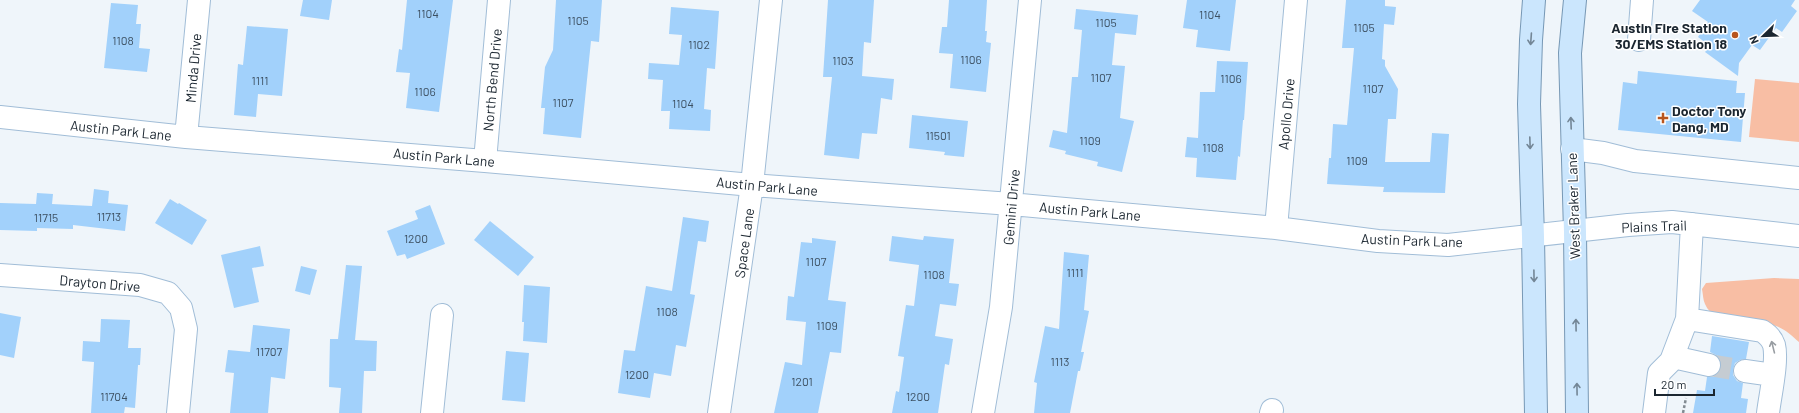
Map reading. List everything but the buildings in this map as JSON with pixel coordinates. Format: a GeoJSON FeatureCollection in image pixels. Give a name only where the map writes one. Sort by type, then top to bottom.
{"type":"FeatureCollection","features":[{"type":"Feature","properties":{"kind":"main road"},"geometry":{"type":"LineString","coordinates":[[1534,0],[1529,104],[1534,237],[1536,413]]}},
{"type":"Feature","properties":{"kind":"main road","name":"West Braker Lane"},"geometry":{"type":"LineString","coordinates":[[1575,0],[1570,53],[1575,232],[1577,413]]}},
{"type":"Feature","properties":{"kind":"street","name":"Minda Drive"},"geometry":{"type":"LineString","coordinates":[[186,137],[199,0]]}},
{"type":"Feature","properties":{"kind":"street","name":"North Bend Drive"},"geometry":{"type":"LineString","coordinates":[[485,161],[499,0]]}},
{"type":"Feature","properties":{"kind":"street","name":"Space Lane"},"geometry":{"type":"LineString","coordinates":[[719,413],[752,185],[771,0]]}},
{"type":"Feature","properties":{"kind":"street","name":"Gemini Drive"},"geometry":{"type":"LineString","coordinates":[[983,413],[1001,307],[1030,0]]}},
{"type":"Feature","properties":{"kind":"street","name":"Apollo Drive"},"geometry":{"type":"LineString","coordinates":[[1276,228],[1296,0]]}},
{"type":"Feature","properties":{"kind":"street"},"geometry":{"type":"LineString","coordinates":[[1639,40],[1642,0]]}},
{"type":"Feature","properties":{"kind":"street","name":"Austin Park Lane"},"geometry":{"type":"LineString","coordinates":[[0,117],[186,137],[485,161],[752,185],[1011,204],[1276,228],[1378,241],[1448,245],[1534,237]]}},
{"type":"Feature","properties":{"kind":"street"},"geometry":{"type":"LineString","coordinates":[[1572,149],[1603,153],[1636,161],[1799,178]]}},
{"type":"Feature","properties":{"kind":"street","name":"Plains Trail"},"geometry":{"type":"LineString","coordinates":[[1534,237],[1628,225],[1672,222],[1799,236]]}},
{"type":"Feature","properties":{"kind":"street"},"geometry":{"type":"LineString","coordinates":[[1654,413],[1659,373],[1671,361],[1688,319],[1692,224]]}},
{"type":"Feature","properties":{"kind":"street","name":"Drayton Drive"},"geometry":{"type":"LineString","coordinates":[[0,275],[140,285],[168,293],[181,308],[186,329],[178,413]]}},
{"type":"Feature","properties":{"kind":"street"},"geometry":{"type":"LineString","coordinates":[[432,413],[442,315]]}},
{"type":"Feature","properties":{"kind":"street"},"geometry":{"type":"LineString","coordinates":[[1688,319],[1762,331],[1768,334],[1774,344],[1775,355],[1768,413]]}},
{"type":"Feature","properties":{"kind":"street"},"geometry":{"type":"LineString","coordinates":[[1673,357],[1709,365]]}},
{"type":"Feature","properties":{"kind":"street"},"geometry":{"type":"LineString","coordinates":[[1745,371],[1773,375]]}},
{"type":"Feature","properties":{"kind":"path"},"geometry":{"type":"LineString","coordinates":[[1683,413],[1686,398]]}},
{"type":"Feature","properties":{"kind":"shaded area"},"geometry":{"type":"Polygon","coordinates":[[[1755,79],[1799,83],[1799,142],[1749,137],[1755,79]]]}},
{"type":"Feature","properties":{"kind":"shaded area"},"geometry":{"type":"Polygon","coordinates":[[[1774,278],[1799,279],[1799,342],[1776,326],[1736,321],[1717,316],[1710,311],[1704,302],[1702,289],[1706,283],[1774,278]]]}},
{"type":"Feature","properties":{"kind":"tunnel"},"geometry":{"type":"LineString","coordinates":[[1709,365],[1745,371]]}},
{"type":"Feature","properties":{"kind":"place","name":"Austin Fire Station 30/EMS Station 18"},"geometry":{"type":"Point","coordinates":[1735,35]}},
{"type":"Feature","properties":{"kind":"place","name":"Doctor Tony Dang, MD"},"geometry":{"type":"Point","coordinates":[1663,118]}}]}
